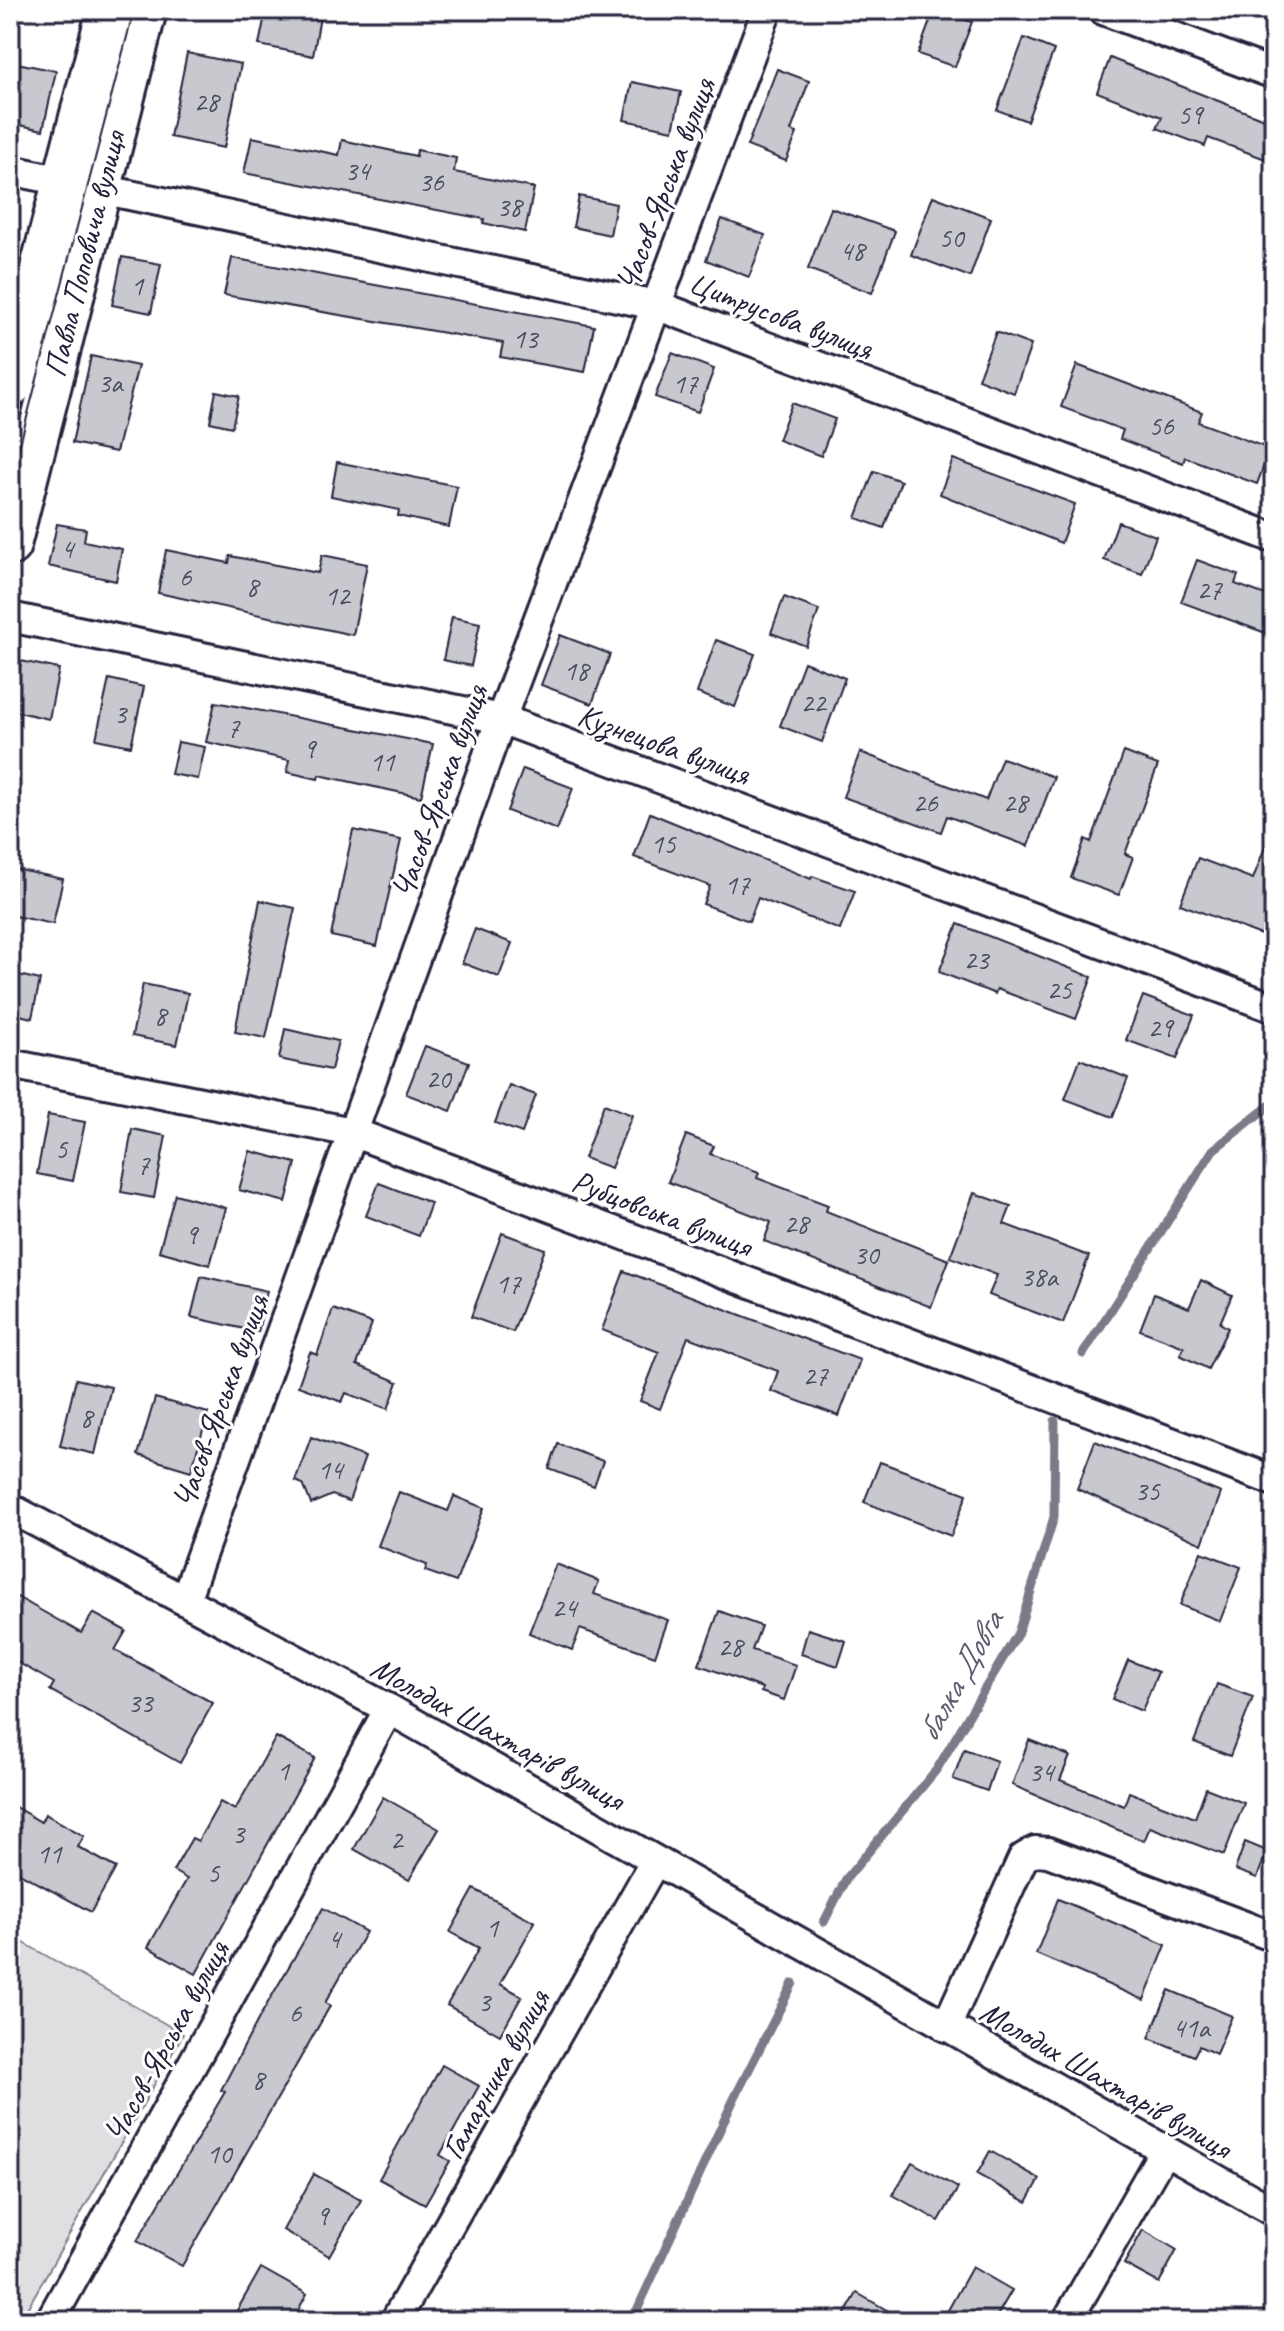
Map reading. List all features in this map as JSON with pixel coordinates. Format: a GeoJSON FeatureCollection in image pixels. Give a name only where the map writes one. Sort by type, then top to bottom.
{"type":"FeatureCollection","features":[{"type":"Feature","properties":{"kind":"main road","name":"Павла Поповича вулиця"},"geometry":{"type":"LineString","coordinates":[[10,545],[82,185],[108,10]]}},
{"type":"Feature","properties":{"kind":"main road","name":"Павла Поповича вулиця"},"geometry":{"type":"LineString","coordinates":[[10,387],[146,10]]}},
{"type":"Feature","properties":{"kind":"street","name":"Часов-Ярська вулиця"},"geometry":{"type":"LineString","coordinates":[[185,1600],[501,719],[767,10]]}},
{"type":"Feature","properties":{"kind":"street"},"geometry":{"type":"LineString","coordinates":[[1103,10],[1274,74]]}},
{"type":"Feature","properties":{"kind":"street","name":"Цитрусова вулиця"},"geometry":{"type":"LineString","coordinates":[[10,170],[656,305],[1274,538]]}},
{"type":"Feature","properties":{"kind":"street","name":"Кузнецова вулиця"},"geometry":{"type":"LineString","coordinates":[[10,617],[501,719],[1274,1008]]}},
{"type":"Feature","properties":{"kind":"street","name":"Рубцовська вулиця"},"geometry":{"type":"LineString","coordinates":[[10,1064],[352,1132],[1274,1481]]}},
{"type":"Feature","properties":{"kind":"street","name":"Молодих Шахтарів вулиця"},"geometry":{"type":"LineString","coordinates":[[10,1508],[389,1709],[1274,2212]]}},
{"type":"Feature","properties":{"kind":"street","name":"Часов-Ярська вулиця"},"geometry":{"type":"LineString","coordinates":[[50,2321],[389,1709]]}},
{"type":"Feature","properties":{"kind":"street","name":"Молодих Шахтарів вулиця"},"geometry":{"type":"LineString","coordinates":[[946,2027],[1023,1858],[1035,1851],[1048,1852],[1274,1937]]}},
{"type":"Feature","properties":{"kind":"street","name":"Гамарника вулиця"},"geometry":{"type":"LineString","coordinates":[[395,2321],[655,1861]]}},
{"type":"Feature","properties":{"kind":"street"},"geometry":{"type":"LineString","coordinates":[[1067,2321],[1164,2151]]}},
{"type":"Feature","properties":{"kind":"shaded area"},"geometry":{"type":"Polygon","coordinates":[[[10,1935],[183,2034],[20,2321],[10,2321],[10,1935]]]}},
{"type":"Feature","properties":{"kind":"building"},"geometry":{"type":"Polygon","coordinates":[[[266,10],[320,17],[313,56],[259,45],[266,10]]]}},
{"type":"Feature","properties":{"kind":"building"},"geometry":{"type":"Polygon","coordinates":[[[934,10],[972,22],[955,67],[918,54],[934,10]]]}},
{"type":"Feature","properties":{"kind":"building"},"geometry":{"type":"Polygon","coordinates":[[[1024,38],[1054,50],[1027,121],[997,110],[1024,38]]]}},
{"type":"Feature","properties":{"kind":"building"},"geometry":{"type":"Polygon","coordinates":[[[187,53],[241,64],[224,148],[170,137],[187,53]]]}},
{"type":"Feature","properties":{"kind":"building"},"geometry":{"type":"Polygon","coordinates":[[[1110,58],[1274,123],[1274,162],[1208,138],[1205,146],[1157,128],[1162,117],[1097,92],[1110,58]]]}},
{"type":"Feature","properties":{"kind":"building"},"geometry":{"type":"Polygon","coordinates":[[[17,63],[56,71],[43,130],[10,123],[10,97],[17,63]]]}},
{"type":"Feature","properties":{"kind":"building"},"geometry":{"type":"Polygon","coordinates":[[[777,69],[809,81],[791,131],[797,133],[786,161],[747,146],[777,69]]]}},
{"type":"Feature","properties":{"kind":"building"},"geometry":{"type":"Polygon","coordinates":[[[632,82],[681,92],[673,130],[624,120],[632,82]]]}},
{"type":"Feature","properties":{"kind":"building"},"geometry":{"type":"Polygon","coordinates":[[[252,137],[339,155],[342,140],[416,156],[417,150],[456,158],[454,172],[534,188],[525,232],[483,223],[484,219],[244,173],[252,137]]]}},
{"type":"Feature","properties":{"kind":"building"},"geometry":{"type":"Polygon","coordinates":[[[579,196],[616,204],[610,235],[573,227],[579,196]]]}},
{"type":"Feature","properties":{"kind":"building"},"geometry":{"type":"Polygon","coordinates":[[[933,196],[991,218],[970,277],[911,255],[933,196]]]}},
{"type":"Feature","properties":{"kind":"building"},"geometry":{"type":"Polygon","coordinates":[[[831,208],[895,231],[872,293],[808,269],[831,208]]]}},
{"type":"Feature","properties":{"kind":"building"},"geometry":{"type":"Polygon","coordinates":[[[722,219],[765,235],[749,277],[706,260],[722,219]]]}},
{"type":"Feature","properties":{"kind":"building"},"geometry":{"type":"Polygon","coordinates":[[[122,257],[161,264],[151,313],[112,305],[122,257]]]}},
{"type":"Feature","properties":{"kind":"building"},"geometry":{"type":"Polygon","coordinates":[[[232,258],[594,326],[585,372],[500,357],[503,343],[224,295],[232,258]]]}},
{"type":"Feature","properties":{"kind":"building"},"geometry":{"type":"Polygon","coordinates":[[[996,332],[1031,345],[1014,393],[978,379],[996,332]]]}},
{"type":"Feature","properties":{"kind":"building"},"geometry":{"type":"Polygon","coordinates":[[[672,353],[714,369],[698,412],[655,397],[672,353]]]}},
{"type":"Feature","properties":{"kind":"building"},"geometry":{"type":"Polygon","coordinates":[[[91,356],[138,366],[116,452],[72,443],[91,356]]]}},
{"type":"Feature","properties":{"kind":"building"},"geometry":{"type":"Polygon","coordinates":[[[1077,365],[1202,412],[1198,422],[1270,449],[1257,484],[1185,457],[1183,463],[1120,439],[1123,430],[1061,407],[1077,365]]]}},
{"type":"Feature","properties":{"kind":"building"},"geometry":{"type":"Polygon","coordinates":[[[216,391],[239,396],[232,427],[210,422],[216,391]]]}},
{"type":"Feature","properties":{"kind":"building"},"geometry":{"type":"Polygon","coordinates":[[[792,403],[835,419],[821,456],[778,440],[792,403]]]}},
{"type":"Feature","properties":{"kind":"building"},"geometry":{"type":"Polygon","coordinates":[[[953,459],[1075,504],[1061,543],[940,494],[953,459]]]}},
{"type":"Feature","properties":{"kind":"building"},"geometry":{"type":"Polygon","coordinates":[[[337,462],[457,486],[449,527],[398,516],[399,510],[331,496],[337,462]]]}},
{"type":"Feature","properties":{"kind":"building"},"geometry":{"type":"Polygon","coordinates":[[[874,471],[901,481],[884,528],[856,518],[874,471]]]}},
{"type":"Feature","properties":{"kind":"building"},"geometry":{"type":"Polygon","coordinates":[[[1118,522],[1156,536],[1142,574],[1104,560],[1118,522]]]}},
{"type":"Feature","properties":{"kind":"building"},"geometry":{"type":"Polygon","coordinates":[[[57,524],[86,529],[84,541],[122,549],[116,581],[48,566],[57,524]]]}},
{"type":"Feature","properties":{"kind":"building"},"geometry":{"type":"Polygon","coordinates":[[[166,550],[229,563],[230,556],[318,573],[322,555],[367,564],[353,635],[158,593],[166,550]]]}},
{"type":"Feature","properties":{"kind":"building"},"geometry":{"type":"Polygon","coordinates":[[[1197,560],[1238,575],[1235,584],[1274,598],[1274,636],[1181,602],[1197,560]]]}},
{"type":"Feature","properties":{"kind":"building"},"geometry":{"type":"Polygon","coordinates":[[[784,597],[819,610],[806,646],[771,633],[784,597]]]}},
{"type":"Feature","properties":{"kind":"building"},"geometry":{"type":"Polygon","coordinates":[[[452,617],[480,623],[471,666],[443,660],[452,617]]]}},
{"type":"Feature","properties":{"kind":"building"},"geometry":{"type":"Polygon","coordinates":[[[560,635],[610,654],[592,704],[541,685],[560,635]]]}},
{"type":"Feature","properties":{"kind":"building"},"geometry":{"type":"Polygon","coordinates":[[[716,640],[755,654],[735,707],[697,693],[716,640]]]}},
{"type":"Feature","properties":{"kind":"building"},"geometry":{"type":"Polygon","coordinates":[[[21,661],[59,669],[49,719],[10,710],[21,661]]]}},
{"type":"Feature","properties":{"kind":"building"},"geometry":{"type":"Polygon","coordinates":[[[804,662],[845,678],[822,742],[780,726],[804,662]]]}},
{"type":"Feature","properties":{"kind":"building"},"geometry":{"type":"Polygon","coordinates":[[[109,679],[144,687],[131,746],[96,739],[109,679]]]}},
{"type":"Feature","properties":{"kind":"building"},"geometry":{"type":"Polygon","coordinates":[[[215,702],[433,744],[421,797],[319,775],[318,779],[287,772],[289,760],[206,742],[215,702]]]}},
{"type":"Feature","properties":{"kind":"building"},"geometry":{"type":"Polygon","coordinates":[[[178,742],[205,747],[198,779],[171,774],[178,742]]]}},
{"type":"Feature","properties":{"kind":"building"},"geometry":{"type":"Polygon","coordinates":[[[860,752],[986,800],[1002,758],[1054,777],[1028,846],[947,816],[941,832],[843,797],[860,752]]]}},
{"type":"Feature","properties":{"kind":"building"},"geometry":{"type":"Polygon","coordinates":[[[1124,752],[1158,765],[1125,854],[1133,857],[1119,895],[1071,878],[1085,839],[1091,842],[1124,752]]]}},
{"type":"Feature","properties":{"kind":"building"},"geometry":{"type":"Polygon","coordinates":[[[523,769],[573,788],[557,830],[507,811],[523,769]]]}},
{"type":"Feature","properties":{"kind":"building"},"geometry":{"type":"Polygon","coordinates":[[[650,813],[811,879],[812,876],[855,891],[840,930],[758,898],[749,921],[703,904],[710,886],[634,857],[650,813]]]}},
{"type":"Feature","properties":{"kind":"building"},"geometry":{"type":"Polygon","coordinates":[[[1272,828],[1274,940],[1180,904],[1198,858],[1253,879],[1272,828]]]}},
{"type":"Feature","properties":{"kind":"building"},"geometry":{"type":"Polygon","coordinates":[[[353,830],[401,840],[377,946],[331,936],[353,830]]]}},
{"type":"Feature","properties":{"kind":"building"},"geometry":{"type":"Polygon","coordinates":[[[15,869],[63,879],[53,924],[10,915],[15,869]]]}},
{"type":"Feature","properties":{"kind":"building"},"geometry":{"type":"Polygon","coordinates":[[[260,900],[295,908],[266,1038],[235,1032],[260,900]]]}},
{"type":"Feature","properties":{"kind":"building"},"geometry":{"type":"Polygon","coordinates":[[[958,924],[1092,977],[1076,1019],[997,989],[995,994],[939,972],[958,924]]]}},
{"type":"Feature","properties":{"kind":"building"},"geometry":{"type":"Polygon","coordinates":[[[475,929],[512,943],[499,977],[462,963],[475,929]]]}},
{"type":"Feature","properties":{"kind":"building"},"geometry":{"type":"Polygon","coordinates":[[[10,973],[40,980],[32,1018],[10,1013],[10,973]]]}},
{"type":"Feature","properties":{"kind":"building"},"geometry":{"type":"Polygon","coordinates":[[[143,984],[188,993],[177,1045],[132,1036],[143,984]]]}},
{"type":"Feature","properties":{"kind":"building"},"geometry":{"type":"Polygon","coordinates":[[[1143,996],[1194,1015],[1177,1059],[1126,1040],[1143,996]]]}},
{"type":"Feature","properties":{"kind":"building"},"geometry":{"type":"Polygon","coordinates":[[[285,1029],[338,1041],[331,1070],[279,1059],[285,1029]]]}},
{"type":"Feature","properties":{"kind":"building"},"geometry":{"type":"Polygon","coordinates":[[[425,1046],[469,1062],[451,1111],[406,1094],[425,1046]]]}},
{"type":"Feature","properties":{"kind":"building"},"geometry":{"type":"Polygon","coordinates":[[[1080,1059],[1128,1078],[1113,1117],[1065,1099],[1080,1059]]]}},
{"type":"Feature","properties":{"kind":"building"},"geometry":{"type":"Polygon","coordinates":[[[509,1085],[536,1095],[522,1133],[495,1123],[509,1085]]]}},
{"type":"Feature","properties":{"kind":"building"},"geometry":{"type":"Polygon","coordinates":[[[604,1104],[632,1115],[611,1168],[584,1158],[604,1104]]]}},
{"type":"Feature","properties":{"kind":"building"},"geometry":{"type":"Polygon","coordinates":[[[48,1115],[85,1122],[73,1181],[37,1174],[48,1115]]]}},
{"type":"Feature","properties":{"kind":"building"},"geometry":{"type":"Polygon","coordinates":[[[132,1129],[166,1136],[154,1198],[121,1192],[132,1129]]]}},
{"type":"Feature","properties":{"kind":"building"},"geometry":{"type":"Polygon","coordinates":[[[686,1135],[714,1146],[710,1154],[759,1172],[757,1178],[828,1205],[826,1211],[949,1260],[931,1307],[764,1241],[771,1222],[668,1182],[686,1135]]]}},
{"type":"Feature","properties":{"kind":"building"},"geometry":{"type":"Polygon","coordinates":[[[250,1151],[296,1163],[286,1202],[239,1190],[250,1151]]]}},
{"type":"Feature","properties":{"kind":"building"},"geometry":{"type":"Polygon","coordinates":[[[379,1183],[431,1203],[419,1236],[366,1216],[379,1183]]]}},
{"type":"Feature","properties":{"kind":"building"},"geometry":{"type":"Polygon","coordinates":[[[974,1193],[1011,1206],[1004,1224],[1089,1256],[1063,1323],[989,1295],[997,1275],[950,1257],[974,1193]]]}},
{"type":"Feature","properties":{"kind":"building"},"geometry":{"type":"Polygon","coordinates":[[[175,1194],[226,1208],[210,1265],[159,1251],[175,1194]]]}},
{"type":"Feature","properties":{"kind":"building"},"geometry":{"type":"Polygon","coordinates":[[[502,1233],[545,1249],[513,1332],[471,1317],[502,1233]]]}},
{"type":"Feature","properties":{"kind":"building"},"geometry":{"type":"Polygon","coordinates":[[[624,1271],[860,1360],[839,1416],[771,1391],[778,1371],[688,1337],[660,1409],[640,1401],[659,1352],[602,1330],[624,1271]]]}},
{"type":"Feature","properties":{"kind":"building"},"geometry":{"type":"Polygon","coordinates":[[[201,1276],[267,1291],[258,1332],[191,1317],[201,1276]]]}},
{"type":"Feature","properties":{"kind":"building"},"geometry":{"type":"Polygon","coordinates":[[[1201,1280],[1232,1295],[1220,1323],[1228,1328],[1208,1369],[1180,1355],[1184,1347],[1140,1330],[1154,1294],[1189,1308],[1201,1280]]]}},
{"type":"Feature","properties":{"kind":"building"},"geometry":{"type":"Polygon","coordinates":[[[333,1309],[372,1323],[357,1365],[398,1382],[388,1409],[346,1393],[342,1402],[298,1386],[310,1352],[317,1355],[333,1309]]]}},
{"type":"Feature","properties":{"kind":"building"},"geometry":{"type":"Polygon","coordinates":[[[76,1379],[111,1387],[95,1454],[60,1446],[76,1379]]]}},
{"type":"Feature","properties":{"kind":"building"},"geometry":{"type":"Polygon","coordinates":[[[155,1398],[208,1413],[191,1471],[138,1455],[155,1398]]]}},
{"type":"Feature","properties":{"kind":"building"},"geometry":{"type":"Polygon","coordinates":[[[311,1437],[365,1457],[349,1501],[332,1495],[311,1504],[303,1484],[295,1481],[311,1437]]]}},
{"type":"Feature","properties":{"kind":"building"},"geometry":{"type":"Polygon","coordinates":[[[1095,1441],[1221,1493],[1202,1544],[1077,1489],[1095,1441]]]}},
{"type":"Feature","properties":{"kind":"building"},"geometry":{"type":"Polygon","coordinates":[[[558,1444],[603,1461],[594,1486],[549,1469],[558,1444]]]}},
{"type":"Feature","properties":{"kind":"building"},"geometry":{"type":"Polygon","coordinates":[[[880,1462],[967,1494],[951,1536],[864,1502],[880,1462]]]}},
{"type":"Feature","properties":{"kind":"building"},"geometry":{"type":"Polygon","coordinates":[[[399,1492],[448,1511],[454,1496],[484,1508],[456,1582],[425,1571],[427,1565],[378,1546],[399,1492]]]}},
{"type":"Feature","properties":{"kind":"building"},"geometry":{"type":"Polygon","coordinates":[[[1201,1552],[1241,1567],[1220,1621],[1180,1605],[1201,1552]]]}},
{"type":"Feature","properties":{"kind":"building"},"geometry":{"type":"Polygon","coordinates":[[[556,1564],[599,1581],[594,1594],[668,1620],[655,1656],[580,1629],[572,1650],[529,1633],[556,1564]]]}},
{"type":"Feature","properties":{"kind":"building"},"geometry":{"type":"Polygon","coordinates":[[[10,1593],[81,1633],[93,1613],[126,1631],[115,1650],[213,1703],[180,1763],[50,1690],[54,1683],[10,1658],[10,1593]]]}},
{"type":"Feature","properties":{"kind":"building"},"geometry":{"type":"Polygon","coordinates":[[[719,1611],[761,1626],[752,1650],[796,1665],[784,1700],[761,1692],[762,1688],[699,1665],[719,1611]]]}},
{"type":"Feature","properties":{"kind":"building"},"geometry":{"type":"Polygon","coordinates":[[[808,1629],[846,1641],[838,1666],[801,1654],[808,1629]]]}},
{"type":"Feature","properties":{"kind":"building"},"geometry":{"type":"Polygon","coordinates":[[[1128,1660],[1158,1672],[1142,1711],[1112,1699],[1128,1660]]]}},
{"type":"Feature","properties":{"kind":"building"},"geometry":{"type":"Polygon","coordinates":[[[1217,1684],[1253,1697],[1230,1756],[1194,1742],[1217,1684]]]}},
{"type":"Feature","properties":{"kind":"building"},"geometry":{"type":"Polygon","coordinates":[[[276,1737],[315,1758],[196,1974],[148,1947],[187,1879],[173,1871],[192,1838],[198,1841],[220,1802],[235,1810],[276,1737]]]}},
{"type":"Feature","properties":{"kind":"building"},"geometry":{"type":"Polygon","coordinates":[[[1029,1740],[1070,1756],[1060,1780],[1124,1806],[1129,1792],[1195,1818],[1206,1788],[1244,1803],[1224,1855],[1150,1827],[1144,1841],[1012,1785],[1029,1740]]]}},
{"type":"Feature","properties":{"kind":"building"},"geometry":{"type":"Polygon","coordinates":[[[964,1749],[997,1761],[987,1791],[953,1779],[964,1749]]]}},
{"type":"Feature","properties":{"kind":"building"},"geometry":{"type":"Polygon","coordinates":[[[383,1797],[439,1829],[409,1880],[354,1849],[383,1797]]]}},
{"type":"Feature","properties":{"kind":"building"},"geometry":{"type":"Polygon","coordinates":[[[10,1804],[41,1822],[45,1814],[84,1836],[78,1847],[116,1868],[91,1912],[10,1868],[10,1804]]]}},
{"type":"Feature","properties":{"kind":"building"},"geometry":{"type":"Polygon","coordinates":[[[1245,1842],[1267,1851],[1257,1878],[1235,1870],[1245,1842]]]}},
{"type":"Feature","properties":{"kind":"building"},"geometry":{"type":"Polygon","coordinates":[[[474,1889],[535,1922],[500,1984],[522,1996],[500,2035],[447,2005],[479,1948],[450,1932],[474,1889]]]}},
{"type":"Feature","properties":{"kind":"building"},"geometry":{"type":"Polygon","coordinates":[[[1058,1899],[1166,1945],[1144,2000],[1036,1954],[1058,1899]]]}},
{"type":"Feature","properties":{"kind":"building"},"geometry":{"type":"Polygon","coordinates":[[[323,1908],[366,1932],[325,2003],[330,2006],[182,2266],[137,2241],[225,2092],[221,2090],[259,2018],[323,1908]]]}},
{"type":"Feature","properties":{"kind":"building"},"geometry":{"type":"Polygon","coordinates":[[[1169,1990],[1232,2016],[1216,2054],[1199,2046],[1194,2056],[1149,2038],[1169,1990]]]}},
{"type":"Feature","properties":{"kind":"building"},"geometry":{"type":"Polygon","coordinates":[[[442,2065],[479,2086],[440,2155],[450,2161],[425,2204],[379,2179],[442,2065]]]}},
{"type":"Feature","properties":{"kind":"building"},"geometry":{"type":"Polygon","coordinates":[[[990,2151],[1040,2179],[1027,2202],[977,2174],[990,2151]]]}},
{"type":"Feature","properties":{"kind":"building"},"geometry":{"type":"Polygon","coordinates":[[[912,2162],[958,2188],[939,2221],[893,2195],[912,2162]]]}},
{"type":"Feature","properties":{"kind":"building"},"geometry":{"type":"Polygon","coordinates":[[[314,2174],[361,2200],[329,2256],[283,2230],[314,2174]]]}},
{"type":"Feature","properties":{"kind":"building"},"geometry":{"type":"Polygon","coordinates":[[[1143,2230],[1177,2250],[1159,2283],[1124,2264],[1143,2230]]]}},
{"type":"Feature","properties":{"kind":"building"},"geometry":{"type":"Polygon","coordinates":[[[972,2267],[1012,2290],[994,2321],[942,2321],[972,2267]]]}},
{"type":"Feature","properties":{"kind":"building"},"geometry":{"type":"Polygon","coordinates":[[[261,2268],[307,2294],[292,2321],[231,2321],[261,2268]]]}},
{"type":"Feature","properties":{"kind":"building"},"geometry":{"type":"Polygon","coordinates":[[[857,2293],[906,2321],[841,2321],[857,2293]]]}},
{"type":"Feature","properties":{"kind":"waterway","name":"балка Довга"},"geometry":{"type":"LineString","coordinates":[[1083,1354],[1213,1150],[1274,1102]]}},
{"type":"Feature","properties":{"kind":"waterway","name":"балка Довга"},"geometry":{"type":"LineString","coordinates":[[824,1922],[846,1879],[937,1769],[1018,1633],[1054,1517],[1055,1421]]}},
{"type":"Feature","properties":{"kind":"waterway","name":"балка Довга"},"geometry":{"type":"LineString","coordinates":[[632,2321],[733,2101],[793,1983]]}},
{"type":"Feature","properties":{"kind":"tram line"},"geometry":{"type":"LineString","coordinates":[[10,482],[134,10]]}}]}
